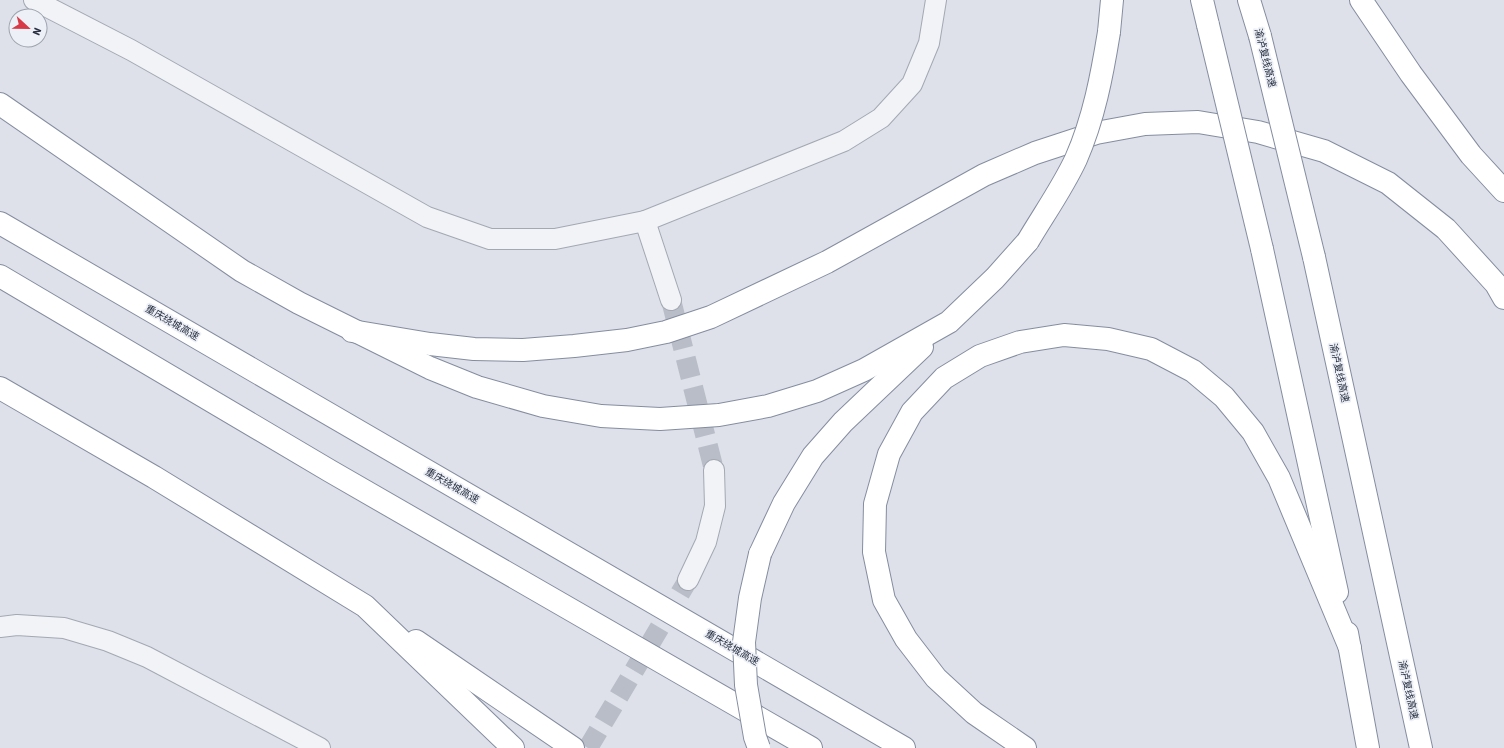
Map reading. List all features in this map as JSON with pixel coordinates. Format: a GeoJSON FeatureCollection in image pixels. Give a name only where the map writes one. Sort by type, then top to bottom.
{"type":"FeatureCollection","features":[{"type":"Feature","properties":{"kind":"highway"},"geometry":{"type":"LineString","coordinates":[[759,748],[755,737],[746,685],[744,642],[750,598],[760,554],[784,503],[813,456],[843,422],[995,278],[1028,241],[1056,196],[1076,159],[1092,115],[1109,32],[1112,0]]}},
{"type":"Feature","properties":{"kind":"highway"},"geometry":{"type":"LineString","coordinates":[[1202,0],[1262,249],[1350,648],[1368,748]]}},
{"type":"Feature","properties":{"kind":"highway","name":"渝泸复线高速"},"geometry":{"type":"LineString","coordinates":[[1250,0],[1314,257],[1420,748]]}},
{"type":"Feature","properties":{"kind":"highway"},"geometry":{"type":"LineString","coordinates":[[1361,0],[1411,74],[1504,198]]}},
{"type":"Feature","properties":{"kind":"highway"},"geometry":{"type":"LineString","coordinates":[[0,104],[242,271],[299,303],[352,331],[430,368],[477,387],[543,406],[601,416],[660,420],[719,416],[768,406],[817,391],[864,370],[950,322]]}},
{"type":"Feature","properties":{"kind":"highway"},"geometry":{"type":"LineString","coordinates":[[352,331],[430,344],[467,348],[523,350],[620,341],[666,332],[710,317],[827,262],[984,175],[1035,154],[1096,133],[1145,124],[1191,122],[1258,132],[1324,152],[1388,183],[1446,229],[1496,284],[1504,298]]}},
{"type":"Feature","properties":{"kind":"highway"},"geometry":{"type":"LineString","coordinates":[[1471,155],[1504,191]]}},
{"type":"Feature","properties":{"kind":"highway"},"geometry":{"type":"LineString","coordinates":[[0,215],[42,247]]}},
{"type":"Feature","properties":{"kind":"highway","name":"重庆绕城高速"},"geometry":{"type":"LineString","coordinates":[[0,223],[904,748]]}},
{"type":"Feature","properties":{"kind":"highway"},"geometry":{"type":"LineString","coordinates":[[0,276],[330,471],[811,748]]}},
{"type":"Feature","properties":{"kind":"highway"},"geometry":{"type":"LineString","coordinates":[[1025,748],[974,713],[936,678],[910,645],[884,600],[874,552],[875,504],[889,454],[912,412],[944,378],[980,356],[1020,342],[1064,335],[1108,339],[1150,349],[1193,371],[1224,396],[1253,432],[1279,478],[1350,648]]}},
{"type":"Feature","properties":{"kind":"highway"},"geometry":{"type":"LineString","coordinates":[[0,388],[154,477],[365,606],[573,748]]}},
{"type":"Feature","properties":{"kind":"highway"},"geometry":{"type":"LineString","coordinates":[[365,606],[512,748]]}},
{"type":"Feature","properties":{"kind":"street"},"geometry":{"type":"LineString","coordinates":[[34,0],[131,50],[427,217],[490,239],[555,239],[645,221],[844,141],[882,118],[912,84],[929,43],[936,0]]}},
{"type":"Feature","properties":{"kind":"street"},"geometry":{"type":"LineString","coordinates":[[645,221],[671,300]]}},
{"type":"Feature","properties":{"kind":"street"},"geometry":{"type":"LineString","coordinates":[[688,580],[706,542],[715,506],[714,470]]}},
{"type":"Feature","properties":{"kind":"street"},"geometry":{"type":"LineString","coordinates":[[0,627],[17,626],[64,628],[108,641],[147,657],[320,748]]}},
{"type":"Feature","properties":{"kind":"tunnel"},"geometry":{"type":"LineString","coordinates":[[671,300],[714,470]]}},
{"type":"Feature","properties":{"kind":"tunnel"},"geometry":{"type":"LineString","coordinates":[[588,748],[688,580]]}}]}
